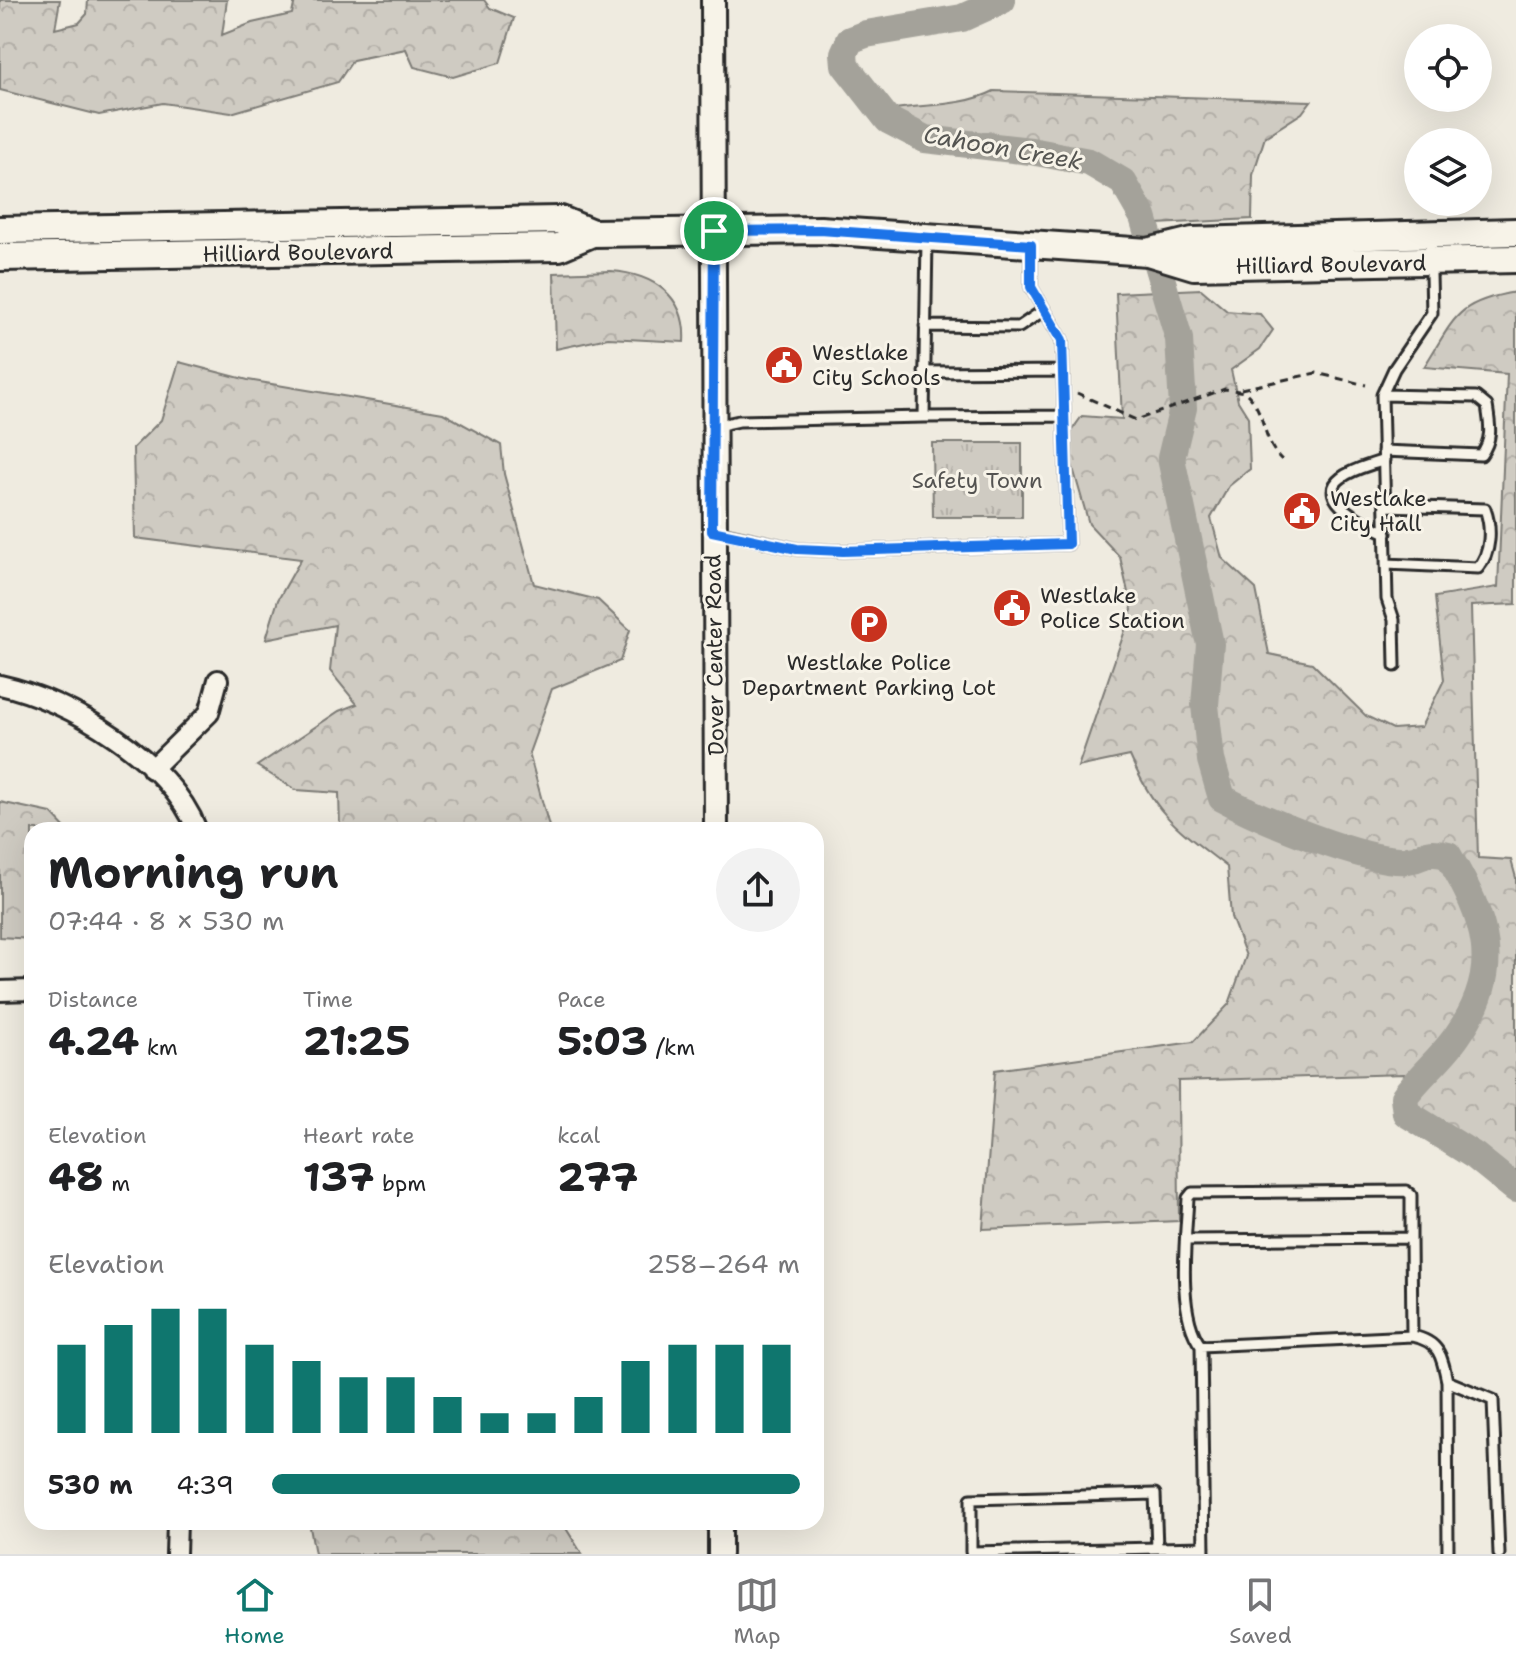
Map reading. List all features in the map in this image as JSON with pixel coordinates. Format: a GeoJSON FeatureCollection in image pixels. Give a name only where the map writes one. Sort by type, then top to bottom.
{"type":"FeatureCollection","features":[{"type":"Feature","properties":{"kind":"main road","name":"Hilliard Boulevard"},"geometry":{"type":"LineString","coordinates":[[0,230],[561,220],[592,233]]}},
{"type":"Feature","properties":{"kind":"main road","name":"Hilliard Boulevard"},"geometry":{"type":"LineString","coordinates":[[0,257],[559,247],[592,233],[820,230],[1190,255],[1432,262],[1516,259]]}},
{"type":"Feature","properties":{"kind":"main road","name":"Hilliard Boulevard"},"geometry":{"type":"LineString","coordinates":[[1190,255],[1430,235],[1516,232]]}},
{"type":"Feature","properties":{"kind":"street","name":"Dover Center Road"},"geometry":{"type":"LineString","coordinates":[[713,0],[712,531],[716,822]]}},
{"type":"Feature","properties":{"kind":"street"},"geometry":{"type":"LineString","coordinates":[[152,769],[209,713],[218,680]]}},
{"type":"Feature","properties":{"kind":"street"},"geometry":{"type":"LineString","coordinates":[[0,685],[35,692],[89,719],[152,769],[190,812],[194,822]]}},
{"type":"Feature","properties":{"kind":"street"},"geometry":{"type":"LineString","coordinates":[[0,991],[24,990]]}},
{"type":"Feature","properties":{"kind":"street"},"geometry":{"type":"LineString","coordinates":[[176,1554],[177,1530]]}},
{"type":"Feature","properties":{"kind":"street"},"geometry":{"type":"LineString","coordinates":[[720,1530],[720,1554]]}},
{"type":"Feature","properties":{"kind":"lane"},"geometry":{"type":"LineString","coordinates":[[1395,666],[1386,564],[1382,395],[1394,369],[1432,313],[1430,235]]}},
{"type":"Feature","properties":{"kind":"lane"},"geometry":{"type":"LineString","coordinates":[[924,417],[927,236]]}},
{"type":"Feature","properties":{"kind":"lane"},"geometry":{"type":"LineString","coordinates":[[712,531],[797,549],[854,551],[1068,544],[1062,340],[1031,287],[1031,245]]}},
{"type":"Feature","properties":{"kind":"lane"},"geometry":{"type":"LineString","coordinates":[[925,326],[1019,327],[1044,310]]}},
{"type":"Feature","properties":{"kind":"lane"},"geometry":{"type":"LineString","coordinates":[[924,372],[1063,371]]}},
{"type":"Feature","properties":{"kind":"lane"},"geometry":{"type":"LineString","coordinates":[[1382,395],[1476,397],[1487,406],[1491,429],[1488,445],[1481,455],[1384,456],[1340,478],[1334,487],[1335,498],[1342,508],[1359,521],[1386,533]]}},
{"type":"Feature","properties":{"kind":"lane"},"geometry":{"type":"LineString","coordinates":[[713,427],[739,421],[1064,416]]}},
{"type":"Feature","properties":{"kind":"lane"},"geometry":{"type":"LineString","coordinates":[[1385,506],[1485,509],[1488,519],[1488,556],[1478,568],[1386,564]]}},
{"type":"Feature","properties":{"kind":"lane"},"geometry":{"type":"LineString","coordinates":[[1157,1548],[1155,1494],[971,1499],[971,1553],[1157,1548],[1204,1551],[1201,1346],[1187,1313],[1186,1240],[1188,1198],[1192,1193],[1406,1191],[1411,1195],[1412,1336]]}},
{"type":"Feature","properties":{"kind":"lane"},"geometry":{"type":"LineString","coordinates":[[1186,1240],[1411,1238]]}},
{"type":"Feature","properties":{"kind":"lane"},"geometry":{"type":"LineString","coordinates":[[1201,1346],[1412,1336],[1425,1338],[1440,1351],[1447,1381],[1448,1554]]}},
{"type":"Feature","properties":{"kind":"lane"},"geometry":{"type":"LineString","coordinates":[[1447,1381],[1493,1400],[1499,1554]]}},
{"type":"Feature","properties":{"kind":"path"},"geometry":{"type":"LineString","coordinates":[[1063,390],[1087,397],[1136,420],[1225,389],[1238,390],[1316,373],[1366,385]]}},
{"type":"Feature","properties":{"kind":"path"},"geometry":{"type":"LineString","coordinates":[[1238,390],[1254,400],[1272,451],[1282,460]]}},
{"type":"Feature","properties":{"kind":"green space"},"geometry":{"type":"Polygon","coordinates":[[[0,0],[60,0],[55,29],[79,23],[87,14],[88,0],[227,0],[222,35],[252,23],[292,14],[295,0],[484,0],[490,8],[514,18],[500,63],[453,77],[414,67],[406,49],[353,60],[338,82],[231,113],[163,103],[99,115],[0,90],[0,0]]]}},
{"type":"Feature","properties":{"kind":"green space"},"geometry":{"type":"Polygon","coordinates":[[[994,91],[1311,101],[1302,113],[1265,137],[1253,175],[1252,219],[1156,224],[1143,217],[1123,182],[1089,162],[1031,151],[925,139],[888,120],[888,110],[969,100],[994,91]]]}},
{"type":"Feature","properties":{"kind":"green space"},"geometry":{"type":"Polygon","coordinates":[[[611,271],[641,277],[664,290],[680,312],[684,342],[608,338],[556,349],[554,273],[611,271]]]}},
{"type":"Feature","properties":{"kind":"green space"},"geometry":{"type":"Polygon","coordinates":[[[1201,289],[1227,311],[1260,314],[1273,330],[1260,349],[1231,370],[1238,401],[1248,417],[1250,469],[1229,486],[1211,518],[1222,558],[1256,589],[1269,654],[1312,663],[1366,716],[1393,729],[1421,727],[1444,680],[1435,597],[1498,587],[1507,374],[1424,367],[1451,324],[1468,307],[1516,292],[1516,604],[1471,606],[1478,858],[1511,860],[1516,878],[1516,1190],[1475,1156],[1406,1113],[1404,1074],[1178,1081],[1179,1221],[983,1229],[995,1070],[1193,1042],[1229,1004],[1246,956],[1231,917],[1227,867],[1194,842],[1159,807],[1130,756],[1078,767],[1132,610],[1120,557],[1089,524],[1065,440],[1082,416],[1122,419],[1116,293],[1201,289]]]}},
{"type":"Feature","properties":{"kind":"green space"},"geometry":{"type":"Polygon","coordinates":[[[179,362],[248,380],[443,413],[501,445],[504,474],[534,584],[598,600],[630,630],[620,661],[552,689],[529,753],[548,822],[340,822],[339,793],[296,790],[257,766],[339,711],[357,704],[330,671],[335,625],[266,639],[278,600],[301,559],[135,538],[133,448],[161,420],[179,362]]]}},
{"type":"Feature","properties":{"kind":"green space","name":"Safety Town"},"geometry":{"type":"Polygon","coordinates":[[[932,443],[1022,443],[1022,517],[933,517],[932,443]]]}},
{"type":"Feature","properties":{"kind":"green space"},"geometry":{"type":"Polygon","coordinates":[[[0,802],[51,813],[59,822],[24,822],[24,938],[0,937],[0,802]]]}},
{"type":"Feature","properties":{"kind":"green space"},"geometry":{"type":"Polygon","coordinates":[[[310,1530],[567,1530],[582,1554],[315,1554],[310,1530]]]}},
{"type":"Feature","properties":{"kind":"waterway","name":"Cahoon Creek"},"geometry":{"type":"LineString","coordinates":[[1002,0],[962,18],[866,34],[850,40],[844,53],[845,65],[888,120],[925,139],[1031,151],[1089,162],[1123,182],[1143,217],[1179,339],[1183,408],[1171,458],[1210,644],[1205,705],[1211,760],[1222,798],[1286,827],[1367,855],[1408,860],[1429,853],[1448,855],[1480,923],[1485,945],[1485,966],[1481,989],[1472,1012],[1451,1044],[1404,1097],[1406,1113],[1475,1156],[1516,1189]]}},
{"type":"Feature","properties":{"kind":"place","name":"Westlake City Schools"},"geometry":{"type":"Point","coordinates":[784,365]}},
{"type":"Feature","properties":{"kind":"place","name":"Westlake City Hall"},"geometry":{"type":"Point","coordinates":[1302,511]}},
{"type":"Feature","properties":{"kind":"place","name":"Westlake Police Station"},"geometry":{"type":"Point","coordinates":[1012,608]}},
{"type":"Feature","properties":{"kind":"place","name":"Westlake Police Department Parking Lot"},"geometry":{"type":"Point","coordinates":[869,624]}},
{"type":"Feature","properties":{"kind":"route"},"geometry":{"type":"LineString","coordinates":[[714,231],[888,233],[1031,245],[1031,287],[1062,340],[1068,544],[865,552],[797,549],[712,531],[714,231]]}}]}
